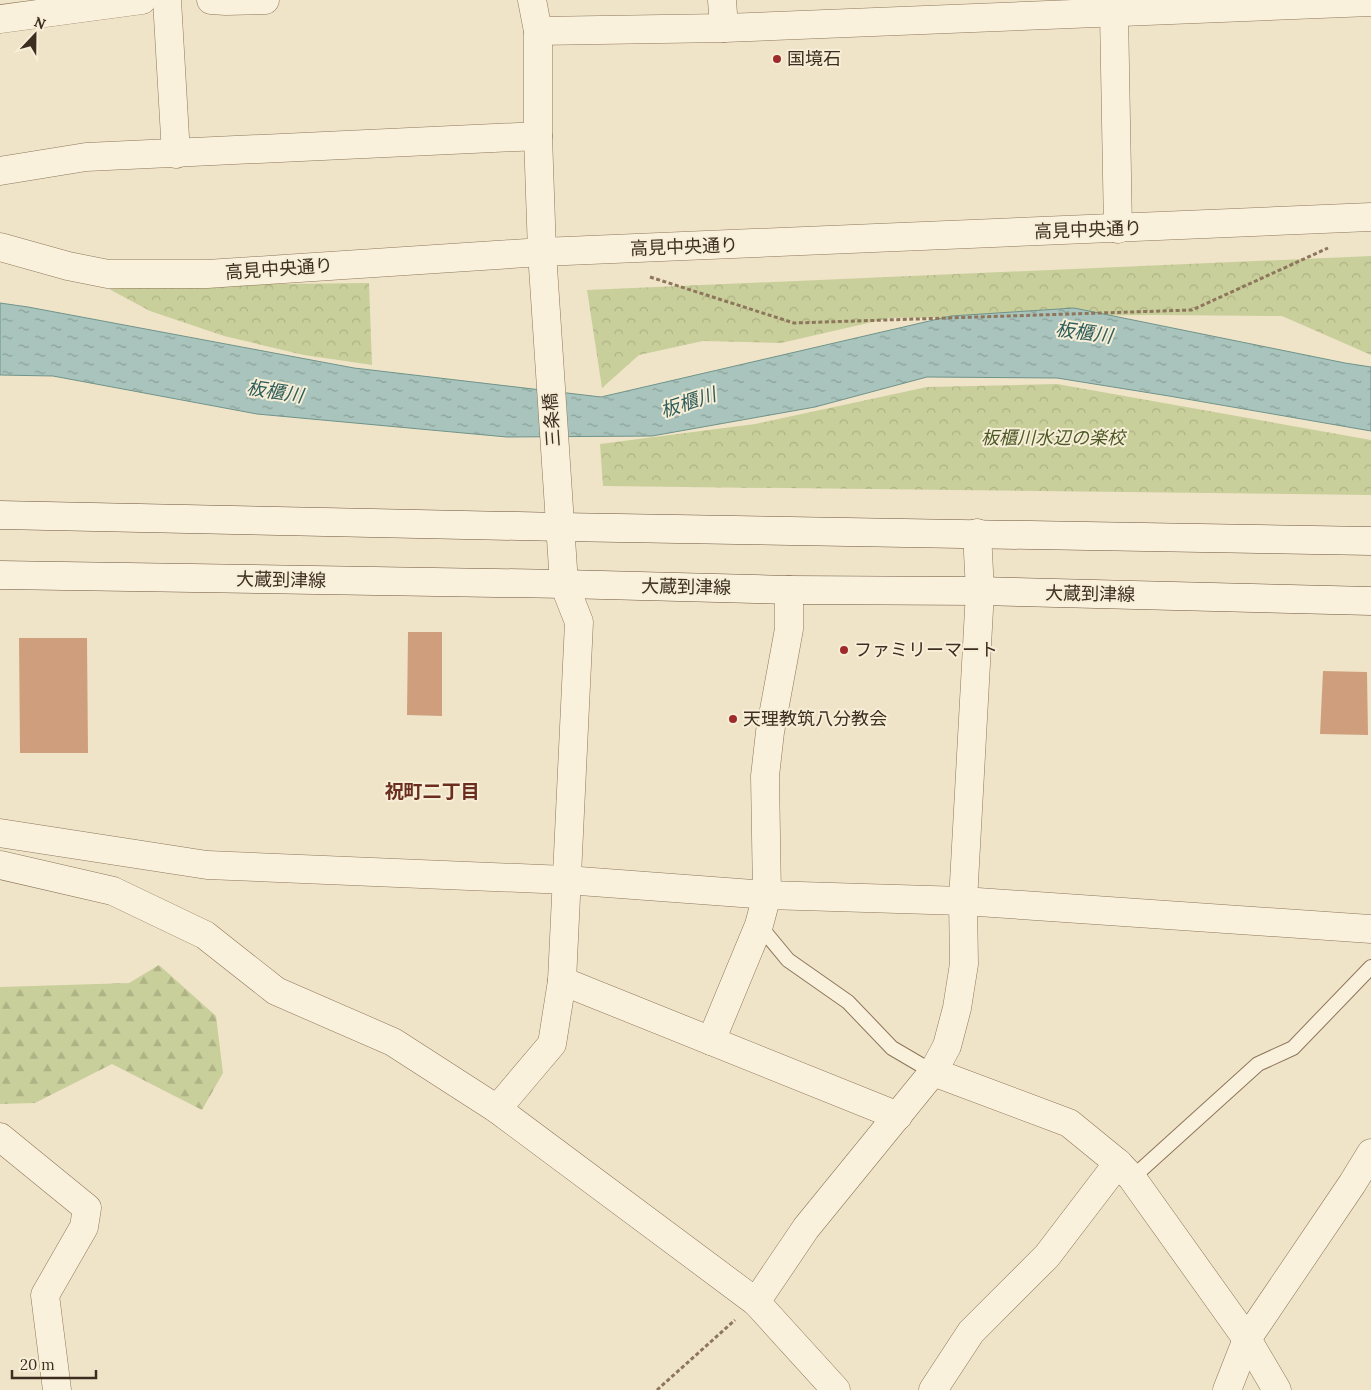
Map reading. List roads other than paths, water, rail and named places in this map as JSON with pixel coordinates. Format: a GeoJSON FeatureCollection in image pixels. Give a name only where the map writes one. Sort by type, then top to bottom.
{"type":"FeatureCollection","features":[{"type":"Feature","properties":{"kind":"street"},"geometry":{"type":"LineString","coordinates":[[0,19],[142,0]]}},
{"type":"Feature","properties":{"kind":"street"},"geometry":{"type":"LineString","coordinates":[[167,0],[176,154]]}},
{"type":"Feature","properties":{"kind":"street"},"geometry":{"type":"LineString","coordinates":[[221,0],[265,0]]}},
{"type":"Feature","properties":{"kind":"street","name":"三条橋"},"geometry":{"type":"LineString","coordinates":[[497,1109],[552,1044],[562,980],[579,622],[564,584],[542,252],[538,136],[538,32],[532,0]]}},
{"type":"Feature","properties":{"kind":"street"},"geometry":{"type":"LineString","coordinates":[[722,0],[724,28]]}},
{"type":"Feature","properties":{"kind":"street"},"geometry":{"type":"LineString","coordinates":[[538,32],[724,28],[1371,2]]}},
{"type":"Feature","properties":{"kind":"street"},"geometry":{"type":"LineString","coordinates":[[1114,13],[1118,229]]}},
{"type":"Feature","properties":{"kind":"street"},"geometry":{"type":"LineString","coordinates":[[0,171],[86,157],[538,136]]}},
{"type":"Feature","properties":{"kind":"street","name":"高見中央通り"},"geometry":{"type":"LineString","coordinates":[[0,247],[68,266],[108,274],[207,274],[542,252],[1371,217]]}},
{"type":"Feature","properties":{"kind":"street"},"geometry":{"type":"LineString","coordinates":[[0,515],[1371,541]]}},
{"type":"Feature","properties":{"kind":"street"},"geometry":{"type":"LineString","coordinates":[[756,1302],[806,1228],[933,1072],[947,1046],[957,1008],[964,964],[963,901],[980,591],[977,533]]}},
{"type":"Feature","properties":{"kind":"street","name":"大蔵到津線"},"geometry":{"type":"LineString","coordinates":[[0,575],[564,584],[789,590],[980,591],[1371,601]]}},
{"type":"Feature","properties":{"kind":"street"},"geometry":{"type":"LineString","coordinates":[[711,1041],[759,925],[767,895],[765,776],[770,732],[789,629],[789,590]]}},
{"type":"Feature","properties":{"kind":"street"},"geometry":{"type":"LineString","coordinates":[[0,833],[206,865],[566,880],[767,895],[963,901],[1371,929]]}},
{"type":"Feature","properties":{"kind":"street"},"geometry":{"type":"LineString","coordinates":[[0,865],[113,891],[205,936],[276,991],[393,1042],[497,1109],[756,1302],[836,1390]]}},
{"type":"Feature","properties":{"kind":"street"},"geometry":{"type":"LineString","coordinates":[[562,980],[898,1116]]}},
{"type":"Feature","properties":{"kind":"street"},"geometry":{"type":"LineString","coordinates":[[933,1072],[1069,1123],[1125,1170],[1247,1339],[1277,1390]]}},
{"type":"Feature","properties":{"kind":"street"},"geometry":{"type":"LineString","coordinates":[[0,1137],[87,1208],[84,1227],[45,1295],[57,1390]]}},
{"type":"Feature","properties":{"kind":"street"},"geometry":{"type":"LineString","coordinates":[[1226,1390],[1247,1339],[1352,1184],[1371,1152]]}},
{"type":"Feature","properties":{"kind":"street"},"geometry":{"type":"LineString","coordinates":[[933,1390],[971,1332],[1047,1256],[1125,1170]]}},
{"type":"Feature","properties":{"kind":"lane"},"geometry":{"type":"LineString","coordinates":[[759,925],[788,960],[848,1002],[892,1048],[933,1072]]}},
{"type":"Feature","properties":{"kind":"lane"},"geometry":{"type":"LineString","coordinates":[[1125,1170],[1258,1064],[1293,1048],[1371,967]]}},
{"type":"Feature","properties":{"kind":"water","name":"板櫃川"},"geometry":{"type":"Polygon","coordinates":[[[0,303],[354,368],[601,397],[951,316],[1074,308],[1371,367],[1371,431],[1057,378],[927,377],[815,407],[652,436],[507,437],[257,414],[53,376],[0,375],[0,303]]]}},
{"type":"Feature","properties":{"kind":"place","name":"国境石"},"geometry":{"type":"Point","coordinates":[777,59]}},
{"type":"Feature","properties":{"kind":"place","name":"ファミリーマート"},"geometry":{"type":"Point","coordinates":[844,650]}},
{"type":"Feature","properties":{"kind":"place","name":"天理教筑八分教会"},"geometry":{"type":"Point","coordinates":[733,719]}},
{"type":"Feature","properties":{"kind":"district","name":"祝町二丁目"},"geometry":{"type":"Point","coordinates":[432,791]}},
{"type":"Feature","properties":{"kind":"park label","name":"板櫃川水辺の楽校"},"geometry":{"type":"Point","coordinates":[1053,438]}}]}
